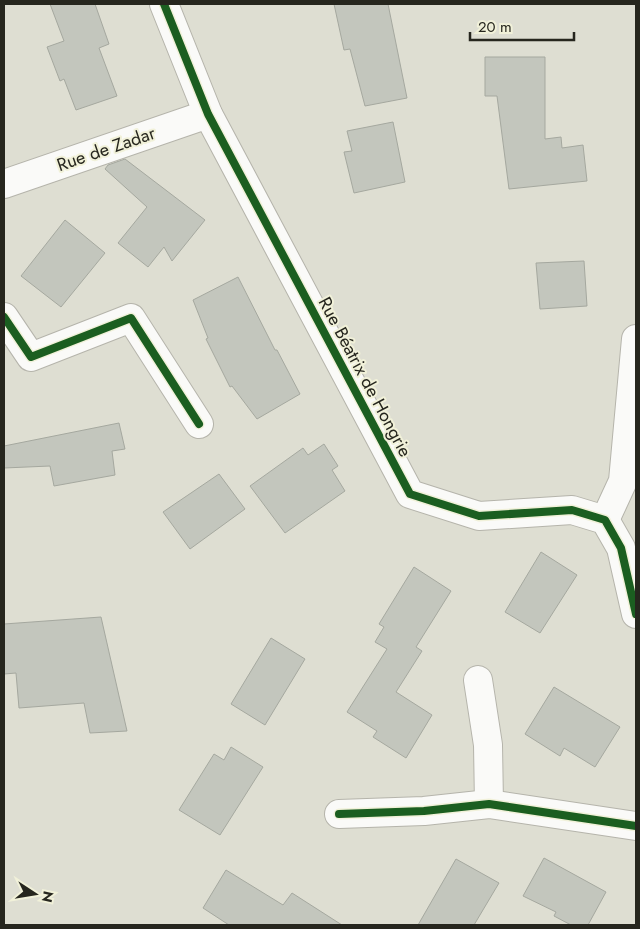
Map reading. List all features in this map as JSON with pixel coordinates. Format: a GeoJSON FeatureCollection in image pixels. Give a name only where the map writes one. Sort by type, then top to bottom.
{"type":"FeatureCollection","features":[{"type":"Feature","properties":{"kind":"street","name":"Rue Béatrix de Hongrie"},"geometry":{"type":"LineString","coordinates":[[164,4],[208,114],[410,494],[479,516],[572,510],[604,520]]}},
{"type":"Feature","properties":{"kind":"street","name":"Rue de Zadar"},"geometry":{"type":"LineString","coordinates":[[4,184],[208,114]]}},
{"type":"Feature","properties":{"kind":"street"},"geometry":{"type":"LineString","coordinates":[[4,317],[31,357],[131,318],[200,424]]}},
{"type":"Feature","properties":{"kind":"street"},"geometry":{"type":"LineString","coordinates":[[636,340],[623,481],[604,520],[622,548],[636,614]]}},
{"type":"Feature","properties":{"kind":"street"},"geometry":{"type":"LineString","coordinates":[[478,680],[488,745],[489,804]]}},
{"type":"Feature","properties":{"kind":"street"},"geometry":{"type":"LineString","coordinates":[[339,814],[424,810],[489,804],[636,826]]}},
{"type":"Feature","properties":{"kind":"building"},"geometry":{"type":"Polygon","coordinates":[[[50,4],[95,4],[109,44],[99,48],[117,96],[76,110],[64,79],[60,81],[47,47],[64,41],[50,4]]]}},
{"type":"Feature","properties":{"kind":"building"},"geometry":{"type":"Polygon","coordinates":[[[334,4],[388,4],[407,98],[365,106],[350,49],[344,50],[334,4]]]}},
{"type":"Feature","properties":{"kind":"building"},"geometry":{"type":"Polygon","coordinates":[[[485,57],[545,57],[545,139],[561,137],[562,148],[583,145],[587,181],[509,189],[497,96],[485,96],[485,57]]]}},
{"type":"Feature","properties":{"kind":"building"},"geometry":{"type":"Polygon","coordinates":[[[393,122],[405,182],[354,193],[344,152],[352,151],[347,131],[393,122]]]}},
{"type":"Feature","properties":{"kind":"building"},"geometry":{"type":"Polygon","coordinates":[[[125,159],[205,220],[172,261],[164,247],[148,267],[118,243],[147,207],[105,169],[108,165],[125,159]]]}},
{"type":"Feature","properties":{"kind":"building"},"geometry":{"type":"Polygon","coordinates":[[[65,220],[105,253],[61,307],[21,276],[65,220]]]}},
{"type":"Feature","properties":{"kind":"building"},"geometry":{"type":"Polygon","coordinates":[[[584,261],[587,306],[540,309],[536,263],[584,261]]]}},
{"type":"Feature","properties":{"kind":"building"},"geometry":{"type":"Polygon","coordinates":[[[238,277],[300,394],[257,419],[232,386],[230,387],[206,339],[208,338],[193,300],[238,277]]]}},
{"type":"Feature","properties":{"kind":"building"},"geometry":{"type":"Polygon","coordinates":[[[119,423],[125,449],[112,451],[115,475],[54,486],[50,466],[4,468],[4,446],[119,423]]]}},
{"type":"Feature","properties":{"kind":"building"},"geometry":{"type":"Polygon","coordinates":[[[324,444],[338,466],[332,470],[345,491],[285,533],[250,486],[303,448],[308,455],[324,444]]]}},
{"type":"Feature","properties":{"kind":"building"},"geometry":{"type":"Polygon","coordinates":[[[219,474],[245,509],[190,549],[163,512],[219,474]]]}},
{"type":"Feature","properties":{"kind":"building"},"geometry":{"type":"Polygon","coordinates":[[[541,552],[577,575],[540,633],[505,612],[541,552]]]}},
{"type":"Feature","properties":{"kind":"building"},"geometry":{"type":"Polygon","coordinates":[[[414,567],[451,591],[416,647],[422,651],[396,692],[432,715],[406,758],[373,737],[377,731],[347,712],[387,649],[375,642],[384,627],[379,624],[414,567]]]}},
{"type":"Feature","properties":{"kind":"building"},"geometry":{"type":"Polygon","coordinates":[[[101,617],[127,731],[90,733],[84,703],[19,708],[16,673],[4,674],[4,624],[101,617]]]}},
{"type":"Feature","properties":{"kind":"building"},"geometry":{"type":"Polygon","coordinates":[[[271,638],[305,659],[265,725],[231,704],[271,638]]]}},
{"type":"Feature","properties":{"kind":"building"},"geometry":{"type":"Polygon","coordinates":[[[554,687],[620,727],[595,767],[564,748],[560,756],[525,734],[554,687]]]}},
{"type":"Feature","properties":{"kind":"building"},"geometry":{"type":"Polygon","coordinates":[[[231,747],[263,767],[220,835],[179,810],[214,754],[224,760],[231,747]]]}},
{"type":"Feature","properties":{"kind":"building"},"geometry":{"type":"Polygon","coordinates":[[[544,858],[606,892],[588,925],[571,925],[554,916],[556,912],[523,896],[544,858]]]}},
{"type":"Feature","properties":{"kind":"building"},"geometry":{"type":"Polygon","coordinates":[[[456,859],[499,883],[474,925],[418,925],[456,859]]]}},
{"type":"Feature","properties":{"kind":"building"},"geometry":{"type":"Polygon","coordinates":[[[226,870],[283,905],[292,893],[342,925],[229,925],[203,908],[226,870]]]}},
{"type":"Feature","properties":{"kind":"cycle path"},"geometry":{"type":"LineString","coordinates":[[164,4],[208,114],[410,494],[479,516],[572,510],[605,520],[621,548],[636,614]]}},
{"type":"Feature","properties":{"kind":"cycle path"},"geometry":{"type":"LineString","coordinates":[[4,317],[31,357],[131,318],[199,424]]}},
{"type":"Feature","properties":{"kind":"cycle path"},"geometry":{"type":"LineString","coordinates":[[339,814],[424,811],[489,804],[636,826]]}}]}
